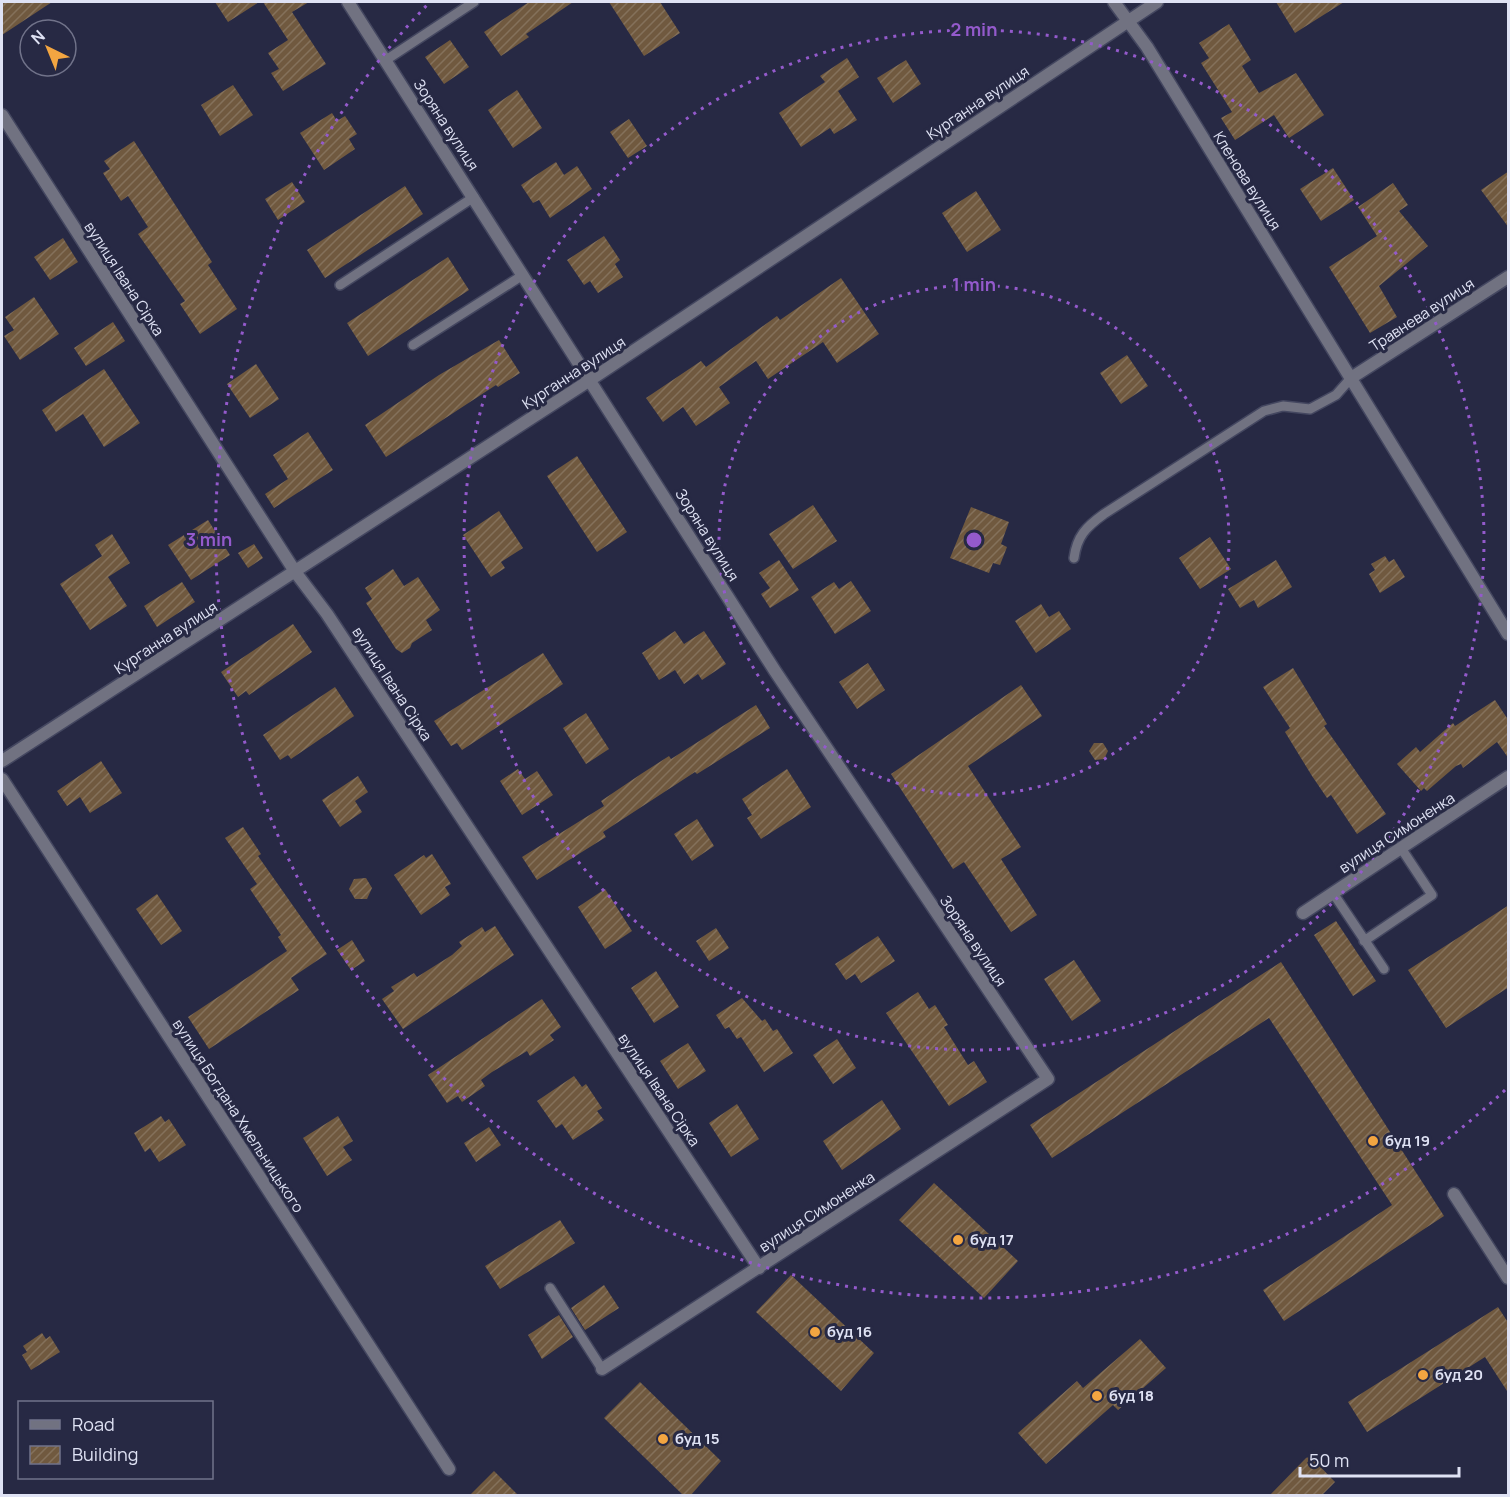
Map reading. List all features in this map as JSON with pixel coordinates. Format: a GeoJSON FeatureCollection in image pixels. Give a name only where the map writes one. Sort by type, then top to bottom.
{"type":"FeatureCollection","features":[{"type":"Feature","properties":{"kind":"street","name":"Зоряна вулиця"},"geometry":{"type":"LineString","coordinates":[[348,2],[775,671],[1048,1079]]}},
{"type":"Feature","properties":{"kind":"street","name":"Кленова вулиця"},"geometry":{"type":"LineString","coordinates":[[1114,2],[1147,47],[1509,634]]}},
{"type":"Feature","properties":{"kind":"street","name":"Курганна вулиця"},"geometry":{"type":"LineString","coordinates":[[2,762],[591,380],[1157,2]]}},
{"type":"Feature","properties":{"kind":"street","name":"вулиця Івана Сірка"},"geometry":{"type":"LineString","coordinates":[[2,115],[296,573],[322,607],[759,1268]]}},
{"type":"Feature","properties":{"kind":"street","name":"Травнева вулиця"},"geometry":{"type":"LineString","coordinates":[[1352,378],[1509,277]]}},
{"type":"Feature","properties":{"kind":"street","name":"вулиця Симоненка"},"geometry":{"type":"LineString","coordinates":[[1303,913],[1509,777]]}},
{"type":"Feature","properties":{"kind":"street","name":"вулиця Богдана Хмельницького"},"geometry":{"type":"LineString","coordinates":[[2,779],[449,1469]]}},
{"type":"Feature","properties":{"kind":"street","name":"вулиця Симоненка"},"geometry":{"type":"LineString","coordinates":[[602,1369],[1048,1079]]}},
{"type":"Feature","properties":{"kind":"street"},"geometry":{"type":"LineString","coordinates":[[1454,1194],[1509,1278]]}},
{"type":"Feature","properties":{"kind":"lane"},"geometry":{"type":"LineString","coordinates":[[386,60],[474,2]]}},
{"type":"Feature","properties":{"kind":"lane"},"geometry":{"type":"LineString","coordinates":[[340,285],[474,197]]}},
{"type":"Feature","properties":{"kind":"lane"},"geometry":{"type":"LineString","coordinates":[[412,345],[523,275]]}},
{"type":"Feature","properties":{"kind":"lane"},"geometry":{"type":"LineString","coordinates":[[1074,558],[1077,541],[1086,527],[1104,514],[1264,411],[1283,406],[1310,409],[1336,395],[1352,378]]}},
{"type":"Feature","properties":{"kind":"lane"},"geometry":{"type":"LineString","coordinates":[[1364,940],[1432,895],[1401,848]]}},
{"type":"Feature","properties":{"kind":"lane"},"geometry":{"type":"LineString","coordinates":[[1333,893],[1384,969]]}},
{"type":"Feature","properties":{"kind":"lane"},"geometry":{"type":"LineString","coordinates":[[550,1288],[602,1369]]}},
{"type":"Feature","properties":{"kind":"building"},"geometry":{"type":"Polygon","coordinates":[[[2,2],[52,2],[28,18],[18,18],[18,24],[2,35],[2,2]]]}},
{"type":"Feature","properties":{"kind":"building"},"geometry":{"type":"Polygon","coordinates":[[[215,2],[259,2],[228,22],[215,2]]]}},
{"type":"Feature","properties":{"kind":"building"},"geometry":{"type":"Polygon","coordinates":[[[263,2],[309,2],[292,12],[326,64],[283,91],[271,73],[279,69],[268,53],[288,40],[263,2]]]}},
{"type":"Feature","properties":{"kind":"building"},"geometry":{"type":"Polygon","coordinates":[[[529,2],[573,2],[526,34],[529,37],[501,56],[484,32],[529,2]]]}},
{"type":"Feature","properties":{"kind":"building"},"geometry":{"type":"Polygon","coordinates":[[[609,2],[660,2],[680,33],[644,56],[609,2]]]}},
{"type":"Feature","properties":{"kind":"building"},"geometry":{"type":"Polygon","coordinates":[[[1276,2],[1344,2],[1295,33],[1276,2]]]}},
{"type":"Feature","properties":{"kind":"building"},"geometry":{"type":"Polygon","coordinates":[[[1229,24],[1251,60],[1242,66],[1259,93],[1296,73],[1324,115],[1289,138],[1274,115],[1235,140],[1221,118],[1232,112],[1201,63],[1209,58],[1199,43],[1229,24]]]}},
{"type":"Feature","properties":{"kind":"building"},"geometry":{"type":"Polygon","coordinates":[[[450,40],[469,67],[444,84],[425,57],[450,40]]]}},
{"type":"Feature","properties":{"kind":"building"},"geometry":{"type":"Polygon","coordinates":[[[847,58],[859,77],[838,91],[857,120],[834,134],[830,128],[801,147],[779,113],[825,82],[820,76],[847,58]]]}},
{"type":"Feature","properties":{"kind":"building"},"geometry":{"type":"Polygon","coordinates":[[[906,60],[921,84],[893,103],[877,78],[906,60]]]}},
{"type":"Feature","properties":{"kind":"building"},"geometry":{"type":"Polygon","coordinates":[[[233,85],[253,115],[220,136],[201,105],[233,85]]]}},
{"type":"Feature","properties":{"kind":"building"},"geometry":{"type":"Polygon","coordinates":[[[517,90],[542,128],[513,148],[488,110],[517,90]]]}},
{"type":"Feature","properties":{"kind":"building"},"geometry":{"type":"Polygon","coordinates":[[[332,113],[337,121],[345,116],[357,134],[349,139],[355,149],[324,170],[300,133],[332,113]]]}},
{"type":"Feature","properties":{"kind":"building"},"geometry":{"type":"Polygon","coordinates":[[[629,119],[647,146],[628,158],[610,132],[629,119]]]}},
{"type":"Feature","properties":{"kind":"building"},"geometry":{"type":"Polygon","coordinates":[[[134,141],[212,262],[208,265],[237,309],[200,334],[180,304],[185,301],[138,234],[148,227],[128,196],[121,201],[103,173],[110,169],[104,161],[134,141]]]}},
{"type":"Feature","properties":{"kind":"building"},"geometry":{"type":"Polygon","coordinates":[[[556,162],[564,175],[577,166],[592,189],[550,218],[539,200],[533,203],[521,185],[556,162]]]}},
{"type":"Feature","properties":{"kind":"building"},"geometry":{"type":"Polygon","coordinates":[[[1333,168],[1354,200],[1321,221],[1300,189],[1333,168]]]}},
{"type":"Feature","properties":{"kind":"building"},"geometry":{"type":"Polygon","coordinates":[[[1509,171],[1509,228],[1481,190],[1509,171]]]}},
{"type":"Feature","properties":{"kind":"building"},"geometry":{"type":"Polygon","coordinates":[[[292,182],[305,202],[278,220],[265,199],[292,182]]]}},
{"type":"Feature","properties":{"kind":"building"},"geometry":{"type":"Polygon","coordinates":[[[1393,183],[1408,205],[1399,211],[1428,246],[1379,286],[1397,317],[1370,333],[1329,267],[1377,236],[1358,207],[1393,183]]]}},
{"type":"Feature","properties":{"kind":"building"},"geometry":{"type":"Polygon","coordinates":[[[405,186],[423,214],[325,278],[307,250],[405,186]]]}},
{"type":"Feature","properties":{"kind":"building"},"geometry":{"type":"Polygon","coordinates":[[[976,191],[1001,230],[967,252],[942,213],[976,191]]]}},
{"type":"Feature","properties":{"kind":"building"},"geometry":{"type":"Polygon","coordinates":[[[604,236],[620,260],[615,264],[623,277],[598,293],[590,281],[584,285],[567,260],[604,236]]]}},
{"type":"Feature","properties":{"kind":"building"},"geometry":{"type":"Polygon","coordinates":[[[63,238],[78,262],[50,280],[34,257],[63,238]]]}},
{"type":"Feature","properties":{"kind":"building"},"geometry":{"type":"Polygon","coordinates":[[[448,257],[469,290],[368,356],[347,323],[448,257]]]}},
{"type":"Feature","properties":{"kind":"building"},"geometry":{"type":"Polygon","coordinates":[[[841,278],[879,334],[837,363],[823,342],[768,379],[756,361],[719,387],[730,403],[696,426],[683,407],[663,422],[646,398],[701,361],[706,367],[777,316],[780,320],[841,278]]]}},
{"type":"Feature","properties":{"kind":"building"},"geometry":{"type":"Polygon","coordinates":[[[34,297],[59,334],[20,360],[4,336],[14,330],[5,317],[34,297]]]}},
{"type":"Feature","properties":{"kind":"building"},"geometry":{"type":"Polygon","coordinates":[[[113,322],[125,341],[86,366],[74,348],[113,322]]]}},
{"type":"Feature","properties":{"kind":"building"},"geometry":{"type":"Polygon","coordinates":[[[499,340],[520,373],[498,387],[496,385],[386,457],[365,425],[439,375],[499,340]]]}},
{"type":"Feature","properties":{"kind":"building"},"geometry":{"type":"Polygon","coordinates":[[[1127,355],[1148,386],[1121,404],[1100,373],[1127,355]]]}},
{"type":"Feature","properties":{"kind":"building"},"geometry":{"type":"Polygon","coordinates":[[[256,364],[279,399],[250,418],[227,384],[256,364]]]}},
{"type":"Feature","properties":{"kind":"building"},"geometry":{"type":"Polygon","coordinates":[[[104,369],[140,423],[104,447],[83,414],[56,432],[42,410],[104,369]]]}},
{"type":"Feature","properties":{"kind":"building"},"geometry":{"type":"Polygon","coordinates":[[[308,432],[333,470],[274,508],[265,494],[288,479],[273,455],[308,432]]]}},
{"type":"Feature","properties":{"kind":"building"},"geometry":{"type":"Polygon","coordinates":[[[577,456],[627,532],[597,552],[547,476],[577,456]]]}},
{"type":"Feature","properties":{"kind":"building"},"geometry":{"type":"Polygon","coordinates":[[[813,505],[837,541],[793,569],[769,534],[813,505]]]}},
{"type":"Feature","properties":{"kind":"building"},"geometry":{"type":"Polygon","coordinates":[[[971,507],[1009,522],[1001,544],[1007,547],[1000,565],[993,563],[989,573],[950,558],[971,507]]]}},
{"type":"Feature","properties":{"kind":"building"},"geometry":{"type":"Polygon","coordinates":[[[499,511],[523,548],[501,562],[505,568],[491,577],[463,535],[499,511]]]}},
{"type":"Feature","properties":{"kind":"building"},"geometry":{"type":"Polygon","coordinates":[[[208,520],[230,555],[191,580],[168,545],[208,520]]]}},
{"type":"Feature","properties":{"kind":"building"},"geometry":{"type":"Polygon","coordinates":[[[112,534],[130,563],[108,577],[127,606],[90,630],[60,584],[102,556],[95,545],[112,534]]]}},
{"type":"Feature","properties":{"kind":"building"},"geometry":{"type":"Polygon","coordinates":[[[1210,537],[1231,569],[1200,589],[1179,558],[1210,537]]]}},
{"type":"Feature","properties":{"kind":"building"},"geometry":{"type":"Polygon","coordinates":[[[254,544],[263,558],[248,568],[238,553],[254,544]]]}},
{"type":"Feature","properties":{"kind":"building"},"geometry":{"type":"Polygon","coordinates":[[[1385,556],[1389,562],[1394,559],[1405,577],[1380,593],[1369,574],[1375,570],[1371,564],[1385,556]]]}},
{"type":"Feature","properties":{"kind":"building"},"geometry":{"type":"Polygon","coordinates":[[[779,560],[799,590],[770,608],[761,594],[770,588],[759,573],[779,560]]]}},
{"type":"Feature","properties":{"kind":"building"},"geometry":{"type":"Polygon","coordinates":[[[1276,560],[1292,587],[1258,608],[1254,600],[1240,608],[1228,589],[1276,560]]]}},
{"type":"Feature","properties":{"kind":"building"},"geometry":{"type":"Polygon","coordinates":[[[393,569],[404,586],[418,577],[440,610],[426,620],[432,630],[412,643],[410,648],[402,653],[396,649],[366,603],[372,599],[365,588],[393,569]]]}},
{"type":"Feature","properties":{"kind":"building"},"geometry":{"type":"Polygon","coordinates":[[[851,581],[871,611],[835,634],[811,597],[834,582],[839,589],[851,581]]]}},
{"type":"Feature","properties":{"kind":"building"},"geometry":{"type":"Polygon","coordinates":[[[182,582],[195,602],[157,627],[144,606],[182,582]]]}},
{"type":"Feature","properties":{"kind":"building"},"geometry":{"type":"Polygon","coordinates":[[[1041,604],[1049,617],[1059,611],[1071,629],[1036,653],[1015,621],[1041,604]]]}},
{"type":"Feature","properties":{"kind":"building"},"geometry":{"type":"Polygon","coordinates":[[[293,624],[312,652],[249,695],[246,691],[238,697],[221,672],[293,624]]]}},
{"type":"Feature","properties":{"kind":"building"},"geometry":{"type":"Polygon","coordinates":[[[675,631],[684,644],[704,631],[726,664],[702,680],[698,674],[684,684],[675,670],[659,680],[642,653],[675,631]]]}},
{"type":"Feature","properties":{"kind":"building"},"geometry":{"type":"Polygon","coordinates":[[[543,653],[563,684],[462,750],[457,743],[451,746],[434,721],[543,653]]]}},
{"type":"Feature","properties":{"kind":"building"},"geometry":{"type":"Polygon","coordinates":[[[868,663],[885,690],[857,709],[839,682],[868,663]]]}},
{"type":"Feature","properties":{"kind":"building"},"geometry":{"type":"Polygon","coordinates":[[[1293,668],[1327,724],[1324,726],[1386,814],[1357,834],[1331,795],[1327,798],[1312,776],[1285,732],[1290,728],[1263,687],[1293,668]]]}},
{"type":"Feature","properties":{"kind":"building"},"geometry":{"type":"Polygon","coordinates":[[[1021,685],[1042,716],[968,766],[1021,847],[1001,859],[1037,915],[1011,932],[964,862],[953,869],[891,774],[1021,685]]]}},
{"type":"Feature","properties":{"kind":"building"},"geometry":{"type":"Polygon","coordinates":[[[335,687],[354,716],[291,759],[288,755],[280,760],[263,735],[335,687]]]}},
{"type":"Feature","properties":{"kind":"building"},"geometry":{"type":"Polygon","coordinates":[[[1495,700],[1509,721],[1509,759],[1497,742],[1463,768],[1461,764],[1456,766],[1427,791],[1424,788],[1421,791],[1397,764],[1416,747],[1420,752],[1453,723],[1455,726],[1495,700]]]}},
{"type":"Feature","properties":{"kind":"building"},"geometry":{"type":"Polygon","coordinates":[[[756,705],[770,728],[697,774],[695,772],[603,832],[606,837],[537,880],[522,857],[604,806],[601,801],[641,774],[669,756],[671,759],[756,705]]]}},
{"type":"Feature","properties":{"kind":"building"},"geometry":{"type":"Polygon","coordinates":[[[586,713],[609,749],[586,764],[563,728],[586,713]]]}},
{"type":"Feature","properties":{"kind":"building"},"geometry":{"type":"Polygon","coordinates":[[[1094,743],[1103,743],[1108,751],[1104,759],[1095,760],[1089,751],[1094,743]]]}},
{"type":"Feature","properties":{"kind":"building"},"geometry":{"type":"Polygon","coordinates":[[[101,761],[122,793],[90,813],[80,797],[67,806],[57,791],[101,761]]]}},
{"type":"Feature","properties":{"kind":"building"},"geometry":{"type":"Polygon","coordinates":[[[518,769],[525,779],[537,771],[553,795],[522,815],[500,781],[518,769]]]}},
{"type":"Feature","properties":{"kind":"building"},"geometry":{"type":"Polygon","coordinates":[[[787,769],[811,807],[761,839],[747,818],[752,815],[742,799],[787,769]]]}},
{"type":"Feature","properties":{"kind":"building"},"geometry":{"type":"Polygon","coordinates":[[[358,776],[368,792],[355,801],[362,812],[340,827],[322,800],[358,776]]]}},
{"type":"Feature","properties":{"kind":"building"},"geometry":{"type":"Polygon","coordinates":[[[697,819],[714,846],[692,861],[674,834],[697,819]]]}},
{"type":"Feature","properties":{"kind":"building"},"geometry":{"type":"Polygon","coordinates":[[[243,827],[261,854],[258,856],[327,954],[291,978],[299,990],[209,1049],[188,1017],[287,951],[278,937],[281,935],[250,889],[257,884],[225,838],[243,827]]]}},
{"type":"Feature","properties":{"kind":"building"},"geometry":{"type":"Polygon","coordinates":[[[432,854],[451,884],[445,887],[450,895],[421,915],[394,875],[424,855],[426,858],[432,854]]]}},
{"type":"Feature","properties":{"kind":"building"},"geometry":{"type":"Polygon","coordinates":[[[366,878],[372,888],[367,899],[355,899],[349,889],[354,879],[366,878]]]}},
{"type":"Feature","properties":{"kind":"building"},"geometry":{"type":"Polygon","coordinates":[[[605,889],[632,931],[605,949],[578,907],[605,889]]]}},
{"type":"Feature","properties":{"kind":"building"},"geometry":{"type":"Polygon","coordinates":[[[157,894],[182,931],[161,945],[136,909],[157,894]]]}},
{"type":"Feature","properties":{"kind":"building"},"geometry":{"type":"Polygon","coordinates":[[[1509,905],[1509,987],[1446,1028],[1408,970],[1509,905]]]}},
{"type":"Feature","properties":{"kind":"building"},"geometry":{"type":"Polygon","coordinates":[[[1336,921],[1376,981],[1353,996],[1314,935],[1336,921]]]}},
{"type":"Feature","properties":{"kind":"building"},"geometry":{"type":"Polygon","coordinates":[[[495,926],[514,955],[403,1029],[382,999],[394,991],[391,987],[414,973],[417,977],[452,955],[462,946],[459,942],[482,927],[485,932],[495,926]]]}},
{"type":"Feature","properties":{"kind":"building"},"geometry":{"type":"Polygon","coordinates":[[[716,928],[729,948],[709,961],[696,941],[716,928]]]}},
{"type":"Feature","properties":{"kind":"building"},"geometry":{"type":"Polygon","coordinates":[[[878,936],[895,961],[861,983],[855,974],[846,980],[835,964],[878,936]]]}},
{"type":"Feature","properties":{"kind":"building"},"geometry":{"type":"Polygon","coordinates":[[[352,940],[365,961],[351,970],[337,950],[352,940]]]}},
{"type":"Feature","properties":{"kind":"building"},"geometry":{"type":"Polygon","coordinates":[[[1074,960],[1101,1001],[1072,1021],[1044,979],[1074,960]]]}},
{"type":"Feature","properties":{"kind":"building","name":"буд 19"},"geometry":{"type":"Polygon","coordinates":[[[1281,962],[1444,1216],[1284,1321],[1263,1290],[1392,1205],[1269,1018],[1052,1158],[1030,1125],[1281,962]]]}},
{"type":"Feature","properties":{"kind":"building"},"geometry":{"type":"Polygon","coordinates":[[[656,971],[679,1007],[654,1023],[631,988],[656,971]]]}},
{"type":"Feature","properties":{"kind":"building"},"geometry":{"type":"Polygon","coordinates":[[[918,992],[929,1009],[935,1005],[948,1025],[944,1027],[968,1065],[974,1061],[987,1082],[949,1106],[886,1013],[918,992]]]}},
{"type":"Feature","properties":{"kind":"building"},"geometry":{"type":"Polygon","coordinates":[[[742,998],[762,1021],[765,1019],[773,1031],[777,1029],[793,1053],[764,1072],[741,1037],[737,1039],[729,1027],[725,1029],[716,1015],[742,998]]]}},
{"type":"Feature","properties":{"kind":"building"},"geometry":{"type":"Polygon","coordinates":[[[542,999],[561,1027],[550,1035],[554,1040],[530,1056],[527,1051],[492,1072],[481,1080],[485,1086],[462,1102],[458,1096],[447,1103],[428,1075],[542,999]]]}},
{"type":"Feature","properties":{"kind":"building"},"geometry":{"type":"Polygon","coordinates":[[[837,1039],[856,1068],[833,1084],[813,1055],[837,1039]]]}},
{"type":"Feature","properties":{"kind":"building"},"geometry":{"type":"Polygon","coordinates":[[[688,1043],[706,1071],[678,1089],[660,1061],[688,1043]]]}},
{"type":"Feature","properties":{"kind":"building"},"geometry":{"type":"Polygon","coordinates":[[[574,1076],[582,1087],[586,1084],[602,1108],[597,1111],[604,1120],[573,1140],[562,1124],[556,1128],[537,1101],[574,1076]]]}},
{"type":"Feature","properties":{"kind":"building"},"geometry":{"type":"Polygon","coordinates":[[[882,1100],[901,1129],[842,1170],[823,1141],[882,1100]]]}},
{"type":"Feature","properties":{"kind":"building"},"geometry":{"type":"Polygon","coordinates":[[[737,1104],[759,1139],[731,1157],[709,1123],[737,1104]]]}},
{"type":"Feature","properties":{"kind":"building"},"geometry":{"type":"Polygon","coordinates":[[[161,1116],[165,1122],[169,1119],[186,1145],[159,1162],[150,1148],[145,1152],[134,1133],[161,1116]]]}},
{"type":"Feature","properties":{"kind":"building"},"geometry":{"type":"Polygon","coordinates":[[[338,1116],[353,1141],[343,1147],[352,1160],[327,1176],[303,1138],[338,1116]]]}},
{"type":"Feature","properties":{"kind":"building"},"geometry":{"type":"Polygon","coordinates":[[[489,1127],[501,1145],[476,1162],[464,1143],[489,1127]]]}},
{"type":"Feature","properties":{"kind":"building","name":"буд 17"},"geometry":{"type":"Polygon","coordinates":[[[934,1183],[1018,1261],[984,1298],[899,1220],[934,1183]]]}},
{"type":"Feature","properties":{"kind":"building"},"geometry":{"type":"Polygon","coordinates":[[[560,1220],[575,1243],[500,1289],[485,1266],[560,1220]]]}},
{"type":"Feature","properties":{"kind":"building","name":"буд 16"},"geometry":{"type":"Polygon","coordinates":[[[791,1275],[874,1353],[841,1391],[756,1312],[791,1275]]]}},
{"type":"Feature","properties":{"kind":"building"},"geometry":{"type":"Polygon","coordinates":[[[604,1285],[619,1308],[585,1330],[571,1308],[604,1285]]]}},
{"type":"Feature","properties":{"kind":"building","name":"буд 20"},"geometry":{"type":"Polygon","coordinates":[[[1498,1307],[1509,1324],[1509,1394],[1485,1357],[1367,1432],[1348,1402],[1498,1307]]]}},
{"type":"Feature","properties":{"kind":"building"},"geometry":{"type":"Polygon","coordinates":[[[559,1315],[573,1337],[542,1359],[528,1335],[559,1315]]]}},
{"type":"Feature","properties":{"kind":"building"},"geometry":{"type":"Polygon","coordinates":[[[42,1333],[46,1339],[50,1336],[60,1352],[31,1370],[22,1355],[27,1352],[23,1346],[42,1333]]]}},
{"type":"Feature","properties":{"kind":"building","name":"буд 18"},"geometry":{"type":"Polygon","coordinates":[[[1140,1339],[1166,1368],[1118,1410],[1113,1405],[1046,1464],[1018,1433],[1077,1381],[1083,1388],[1140,1339]]]}},
{"type":"Feature","properties":{"kind":"building","name":"буд 15"},"geometry":{"type":"Polygon","coordinates":[[[640,1382],[721,1461],[690,1496],[684,1496],[604,1418],[640,1382]]]}},
{"type":"Feature","properties":{"kind":"building"},"geometry":{"type":"Polygon","coordinates":[[[1309,1455],[1335,1482],[1321,1496],[1269,1496],[1309,1455]]]}},
{"type":"Feature","properties":{"kind":"building"},"geometry":{"type":"Polygon","coordinates":[[[494,1471],[519,1496],[469,1496],[494,1471]]]}},
{"type":"Feature","properties":{"kind":"place","name":"буд 19"},"geometry":{"type":"Point","coordinates":[1373,1141]}},
{"type":"Feature","properties":{"kind":"place","name":"буд 17"},"geometry":{"type":"Point","coordinates":[958,1240]}},
{"type":"Feature","properties":{"kind":"place","name":"буд 16"},"geometry":{"type":"Point","coordinates":[815,1332]}},
{"type":"Feature","properties":{"kind":"place","name":"буд 20"},"geometry":{"type":"Point","coordinates":[1423,1375]}},
{"type":"Feature","properties":{"kind":"place","name":"буд 18"},"geometry":{"type":"Point","coordinates":[1097,1396]}},
{"type":"Feature","properties":{"kind":"place","name":"буд 15"},"geometry":{"type":"Point","coordinates":[663,1439]}}]}
